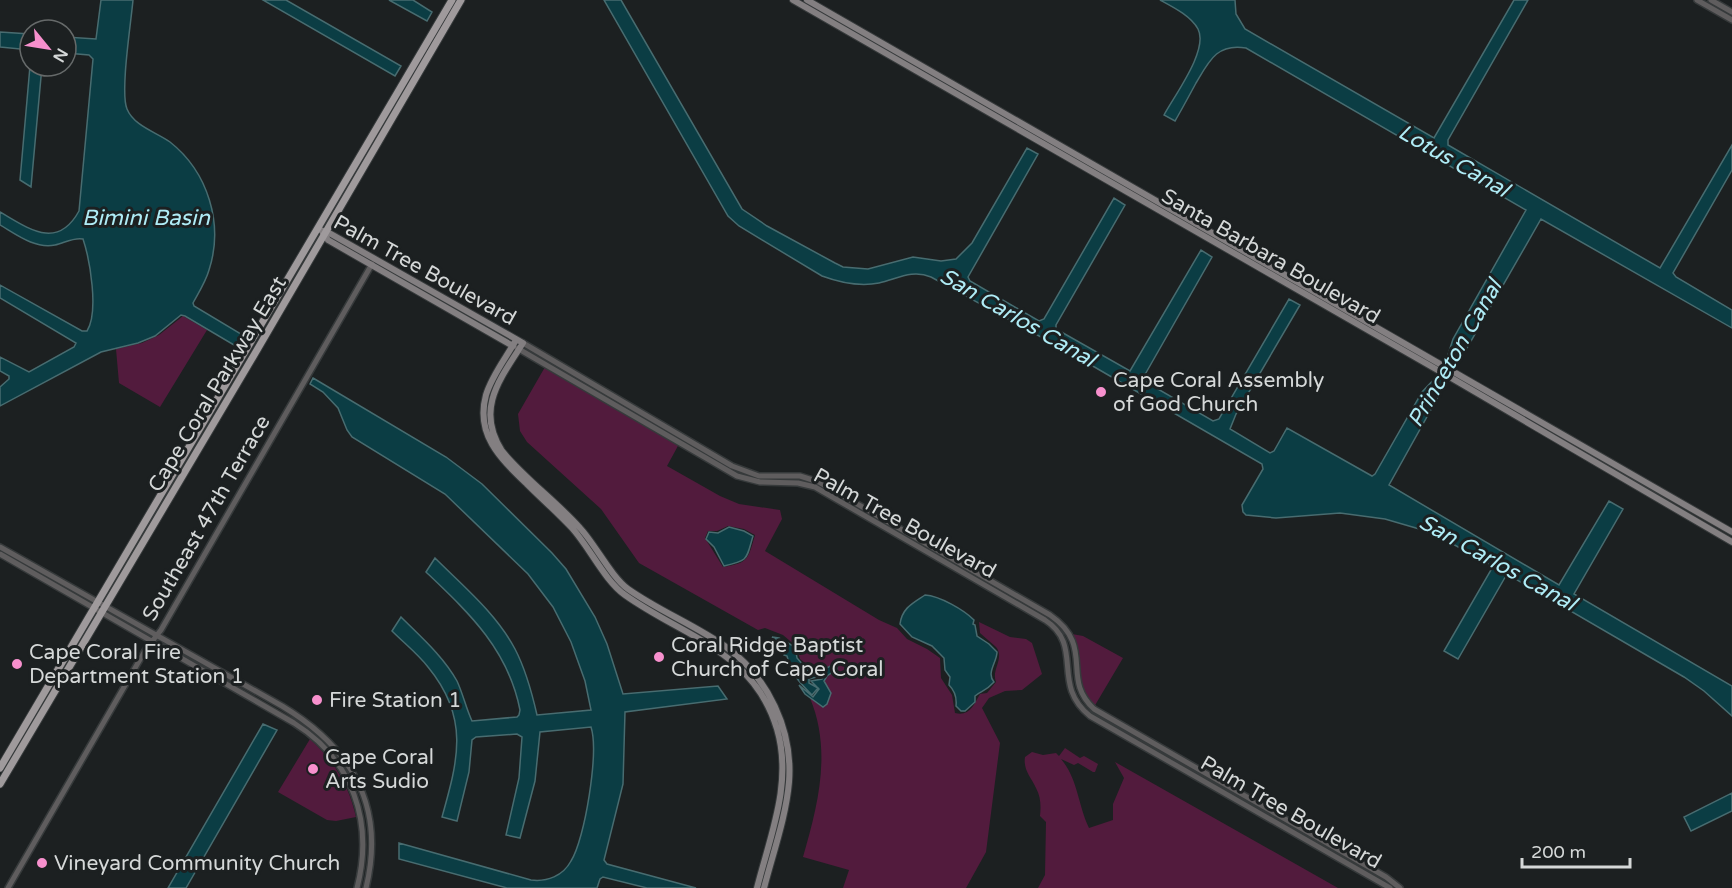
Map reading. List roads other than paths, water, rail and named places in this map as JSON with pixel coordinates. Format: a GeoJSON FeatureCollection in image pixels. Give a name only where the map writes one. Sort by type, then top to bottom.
{"type":"FeatureCollection","features":[{"type":"Feature","properties":{"kind":"main road","name":"Cape Coral Parkway East"},"geometry":{"type":"LineString","coordinates":[[0,784],[28,736],[45,700],[452,0]]}},
{"type":"Feature","properties":{"kind":"main road"},"geometry":{"type":"LineString","coordinates":[[442,33],[442,27],[456,0]]}},
{"type":"Feature","properties":{"kind":"main road","name":"Cape Coral Parkway East"},"geometry":{"type":"LineString","coordinates":[[0,768],[48,696],[62,670],[62,663],[100,607],[249,363],[461,0]]}},
{"type":"Feature","properties":{"kind":"main road","name":"Santa Barbara Boulevard"},"geometry":{"type":"LineString","coordinates":[[793,0],[1439,368]]}},
{"type":"Feature","properties":{"kind":"main road","name":"Santa Barbara Boulevard"},"geometry":{"type":"LineString","coordinates":[[807,0],[1306,285],[1540,430],[1732,542]]}},
{"type":"Feature","properties":{"kind":"main road"},"geometry":{"type":"LineString","coordinates":[[409,90],[410,82],[425,55],[423,49]]}},
{"type":"Feature","properties":{"kind":"main road"},"geometry":{"type":"LineString","coordinates":[[388,127],[385,124],[401,94],[401,87]]}},
{"type":"Feature","properties":{"kind":"main road","name":"Palm Tree Boulevard"},"geometry":{"type":"LineString","coordinates":[[318,229],[370,256],[518,344]]}},
{"type":"Feature","properties":{"kind":"main road","name":"Palm Tree Boulevard"},"geometry":{"type":"LineString","coordinates":[[325,234],[328,240],[518,344]]}},
{"type":"Feature","properties":{"kind":"main road"},"geometry":{"type":"LineString","coordinates":[[249,363],[267,325],[266,318]]}},
{"type":"Feature","properties":{"kind":"main road"},"geometry":{"type":"LineString","coordinates":[[518,344],[487,393],[484,406],[485,427],[496,454],[573,525],[623,585],[726,647],[753,671],[772,699],[781,718],[787,744],[789,777],[783,816],[764,888]]}},
{"type":"Feature","properties":{"kind":"main road","name":"Santa Barbara Boulevard"},"geometry":{"type":"LineString","coordinates":[[1449,374],[1544,423],[1730,531]]}},
{"type":"Feature","properties":{"kind":"main road"},"geometry":{"type":"LineString","coordinates":[[1540,430],[1544,423]]}},
{"type":"Feature","properties":{"kind":"main road"},"geometry":{"type":"LineString","coordinates":[[573,525],[619,590],[729,657],[752,680],[770,709],[780,740],[783,777],[778,810],[757,888]]}},
{"type":"Feature","properties":{"kind":"main road"},"geometry":{"type":"LineString","coordinates":[[1723,537],[1730,531]]}},
{"type":"Feature","properties":{"kind":"main road"},"geometry":{"type":"LineString","coordinates":[[0,775],[8,761],[8,755]]}},
{"type":"Feature","properties":{"kind":"street"},"geometry":{"type":"LineString","coordinates":[[1697,0],[1732,20]]}},
{"type":"Feature","properties":{"kind":"street"},"geometry":{"type":"LineString","coordinates":[[1711,0],[1732,12]]}},
{"type":"Feature","properties":{"kind":"street"},"geometry":{"type":"LineString","coordinates":[[370,256],[373,265]]}},
{"type":"Feature","properties":{"kind":"street","name":"Southeast 47th Terrace"},"geometry":{"type":"LineString","coordinates":[[8,888],[373,265]]}},
{"type":"Feature","properties":{"kind":"street","name":"Palm Tree Boulevard"},"geometry":{"type":"LineString","coordinates":[[518,344],[624,406],[665,426],[729,472],[768,483],[803,483],[828,490],[1059,622],[1074,643],[1078,684],[1083,697],[1094,709],[1400,888]]}},
{"type":"Feature","properties":{"kind":"street","name":"Palm Tree Boulevard"},"geometry":{"type":"LineString","coordinates":[[624,406],[662,432],[706,455]]}},
{"type":"Feature","properties":{"kind":"street"},"geometry":{"type":"LineString","coordinates":[[662,432],[665,426]]}},
{"type":"Feature","properties":{"kind":"street","name":"Palm Tree Boulevard"},"geometry":{"type":"LineString","coordinates":[[828,490],[1050,623],[1063,640],[1067,653],[1069,687],[1076,703],[1090,716],[1390,888]]}},
{"type":"Feature","properties":{"kind":"street"},"geometry":{"type":"LineString","coordinates":[[0,547],[152,641],[302,728],[324,747],[341,768],[352,791],[362,822],[363,859],[357,888]]}},
{"type":"Feature","properties":{"kind":"street"},"geometry":{"type":"LineString","coordinates":[[0,554],[157,635],[311,724],[338,750],[353,772],[365,802],[371,830],[371,861],[366,888]]}},
{"type":"Feature","properties":{"kind":"street"},"geometry":{"type":"LineString","coordinates":[[1067,667],[1077,667]]}},
{"type":"Feature","properties":{"kind":"street"},"geometry":{"type":"LineString","coordinates":[[222,681],[236,686],[242,683]]}},
{"type":"Feature","properties":{"kind":"street"},"geometry":{"type":"LineString","coordinates":[[1069,687],[1078,684]]}},
{"type":"Feature","properties":{"kind":"street"},"geometry":{"type":"LineString","coordinates":[[1090,716],[1094,709]]}},
{"type":"Feature","properties":{"kind":"water","name":"Bimini Basin"},"geometry":{"type":"Polygon","coordinates":[[[101,0],[133,0],[125,73],[127,109],[135,120],[170,142],[183,154],[203,184],[213,217],[215,235],[208,274],[193,303],[194,306],[241,334],[248,342],[244,347],[234,345],[181,315],[155,336],[138,343],[101,352],[0,406],[0,387],[9,379],[9,376],[0,371],[0,357],[29,372],[74,347],[76,343],[0,298],[0,285],[82,331],[87,331],[91,322],[92,286],[83,239],[48,246],[33,243],[0,225],[0,212],[32,229],[42,233],[52,233],[70,223],[79,211],[93,59],[89,55],[78,54],[78,38],[96,39],[101,0]]]}},
{"type":"Feature","properties":{"kind":"water"},"geometry":{"type":"Polygon","coordinates":[[[263,0],[286,0],[401,66],[395,76],[263,0]]]}},
{"type":"Feature","properties":{"kind":"water"},"geometry":{"type":"Polygon","coordinates":[[[389,0],[413,0],[432,12],[427,21],[389,0]]]}},
{"type":"Feature","properties":{"kind":"water"},"geometry":{"type":"Polygon","coordinates":[[[604,0],[621,0],[742,209],[767,226],[843,267],[868,269],[913,257],[941,261],[956,259],[972,243],[1027,148],[1038,154],[968,277],[970,281],[1039,321],[1044,319],[1114,198],[1125,205],[1056,325],[1056,329],[1130,371],[1201,250],[1212,257],[1143,378],[1144,381],[1213,421],[1219,419],[1289,299],[1300,305],[1236,414],[1230,429],[1270,453],[1274,451],[1287,428],[1372,476],[1422,392],[1445,364],[1453,339],[1526,210],[1246,48],[1228,48],[1215,55],[1205,68],[1175,121],[1164,115],[1189,73],[1199,49],[1200,38],[1198,29],[1191,20],[1160,0],[1235,0],[1236,14],[1245,29],[1434,138],[1514,0],[1528,0],[1448,140],[1448,145],[1660,268],[1732,145],[1732,170],[1673,273],[1732,310],[1732,328],[1541,219],[1467,348],[1443,379],[1443,388],[1389,485],[1559,585],[1609,501],[1623,509],[1574,594],[1732,686],[1732,716],[1684,677],[1507,574],[1458,659],[1444,651],[1491,570],[1489,564],[1433,533],[1385,519],[1340,513],[1276,518],[1246,515],[1242,505],[1263,469],[1262,464],[1072,354],[931,277],[911,274],[864,285],[836,281],[822,276],[739,226],[728,216],[604,0]]]}},
{"type":"Feature","properties":{"kind":"water"},"geometry":{"type":"Polygon","coordinates":[[[0,32],[18,33],[18,49],[0,47],[0,32]]]}},
{"type":"Feature","properties":{"kind":"water"},"geometry":{"type":"Polygon","coordinates":[[[29,78],[41,78],[31,187],[20,180],[29,78]]]}},
{"type":"Feature","properties":{"kind":"water"},"geometry":{"type":"Polygon","coordinates":[[[313,378],[446,457],[482,484],[552,553],[566,569],[595,617],[607,644],[623,694],[718,686],[727,699],[625,712],[623,784],[604,860],[607,864],[696,888],[647,888],[603,877],[597,888],[507,888],[399,859],[399,843],[531,880],[554,877],[564,871],[576,850],[586,816],[592,775],[591,727],[540,732],[535,781],[520,838],[506,835],[519,778],[522,737],[517,734],[476,737],[472,740],[469,772],[457,821],[442,817],[456,758],[455,722],[450,704],[441,686],[424,662],[392,631],[401,617],[445,663],[457,681],[472,721],[517,717],[520,710],[506,668],[496,650],[457,602],[426,572],[435,558],[478,600],[507,636],[519,657],[537,715],[591,710],[585,681],[571,642],[553,607],[528,574],[445,494],[352,437],[338,408],[323,392],[310,384],[313,378]]]}},
{"type":"Feature","properties":{"kind":"water"},"geometry":{"type":"Polygon","coordinates":[[[729,527],[753,536],[745,558],[724,566],[714,547],[706,539],[709,532],[718,533],[729,527]]]}},
{"type":"Feature","properties":{"kind":"water"},"geometry":{"type":"Polygon","coordinates":[[[925,595],[944,601],[970,616],[974,620],[977,636],[997,652],[991,671],[994,682],[975,696],[975,702],[965,711],[961,711],[956,706],[956,697],[949,685],[950,677],[945,670],[944,658],[932,646],[912,637],[900,624],[903,614],[912,603],[925,595]]]}},
{"type":"Feature","properties":{"kind":"water"},"geometry":{"type":"Polygon","coordinates":[[[772,637],[779,638],[795,647],[797,658],[812,675],[824,675],[809,679],[809,683],[818,688],[812,695],[794,673],[780,642],[772,637]]]}},
{"type":"Feature","properties":{"kind":"water"},"geometry":{"type":"Polygon","coordinates":[[[834,664],[837,669],[824,681],[831,693],[827,704],[823,707],[805,694],[799,685],[813,697],[819,689],[811,681],[822,679],[825,674],[819,672],[834,664]]]}},
{"type":"Feature","properties":{"kind":"water"},"geometry":{"type":"Polygon","coordinates":[[[263,724],[277,730],[186,888],[168,888],[263,724]]]}},
{"type":"Feature","properties":{"kind":"water"},"geometry":{"type":"Polygon","coordinates":[[[1732,793],[1732,811],[1691,831],[1684,817],[1732,793]]]}},
{"type":"Feature","properties":{"kind":"place","name":"Cape Coral Assembly of God Church"},"geometry":{"type":"Point","coordinates":[1101,392]}},
{"type":"Feature","properties":{"kind":"place","name":"Coral Ridge Baptist Church of Cape Coral"},"geometry":{"type":"Point","coordinates":[659,657]}},
{"type":"Feature","properties":{"kind":"place","name":"Cape Coral Fire Department Station 1"},"geometry":{"type":"Point","coordinates":[17,664]}},
{"type":"Feature","properties":{"kind":"place","name":"Fire Station 1"},"geometry":{"type":"Point","coordinates":[317,700]}},
{"type":"Feature","properties":{"kind":"place","name":"Cape Coral Arts Sudio"},"geometry":{"type":"Point","coordinates":[313,769]}},
{"type":"Feature","properties":{"kind":"place","name":"Vineyard Community Church"},"geometry":{"type":"Point","coordinates":[42,863]}},
{"type":"Feature","properties":{"kind":"water label","name":"Lotus Canal"},"geometry":{"type":"Point","coordinates":[1454,160]}},
{"type":"Feature","properties":{"kind":"water label","name":"San Carlos Canal"},"geometry":{"type":"Point","coordinates":[1018,317]}},
{"type":"Feature","properties":{"kind":"water label","name":"Princeton Canal"},"geometry":{"type":"Point","coordinates":[1454,353]}},
{"type":"Feature","properties":{"kind":"water label","name":"San Carlos Canal"},"geometry":{"type":"Point","coordinates":[1498,562]}}]}
